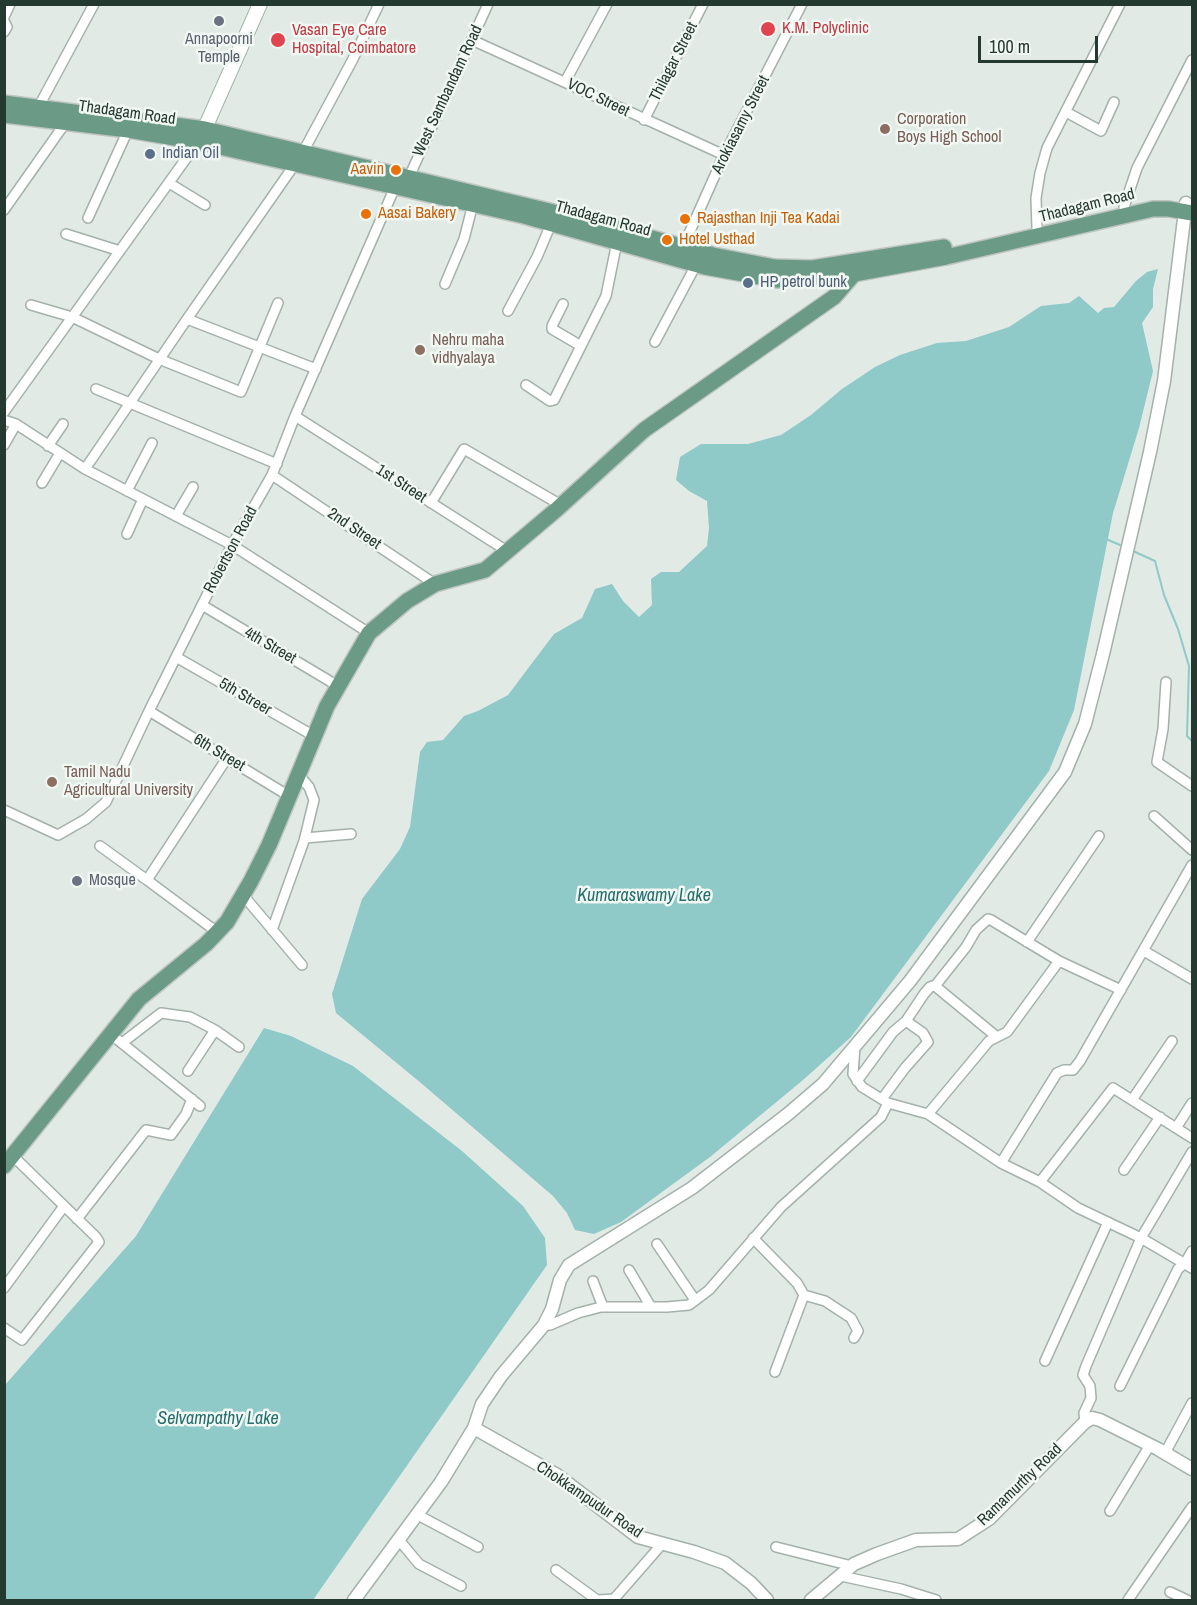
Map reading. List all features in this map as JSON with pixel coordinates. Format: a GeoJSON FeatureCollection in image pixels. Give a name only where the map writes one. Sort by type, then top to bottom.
{"type":"FeatureCollection","features":[{"type":"Feature","properties":{"kind":"main road"},"geometry":{"type":"LineString","coordinates":[[202,136],[260,4]]}},
{"type":"Feature","properties":{"kind":"main road","name":"Thadagam Road"},"geometry":{"type":"LineString","coordinates":[[4,103],[39,106],[202,136],[299,158],[409,177],[584,219],[713,255],[775,267],[853,268],[1002,237],[1124,207],[1159,201],[1189,208]]}},
{"type":"Feature","properties":{"kind":"main road","name":"Thadagam Road"},"geometry":{"type":"LineString","coordinates":[[4,115],[128,130],[202,136]]}},
{"type":"Feature","properties":{"kind":"main road","name":"Thadagam Road"},"geometry":{"type":"LineString","coordinates":[[299,158],[395,187],[551,224],[696,265],[777,280],[1026,240],[1153,209],[1189,208]]}},
{"type":"Feature","properties":{"kind":"main road"},"geometry":{"type":"LineString","coordinates":[[9,1161],[117,1039],[139,999],[206,944],[227,922],[269,845],[314,736],[338,686],[369,633],[407,600],[435,584],[485,570],[644,430],[834,297],[853,268]]}},
{"type":"Feature","properties":{"kind":"street"},"geometry":{"type":"LineString","coordinates":[[4,32],[7,27],[4,19],[10,4]]}},
{"type":"Feature","properties":{"kind":"street"},"geometry":{"type":"LineString","coordinates":[[39,106],[94,4]]}},
{"type":"Feature","properties":{"kind":"street"},"geometry":{"type":"LineString","coordinates":[[85,469],[299,158],[353,59],[379,4]]}},
{"type":"Feature","properties":{"kind":"street","name":"West Sambandam Road"},"geometry":{"type":"LineString","coordinates":[[409,177],[488,4]]}},
{"type":"Feature","properties":{"kind":"street"},"geometry":{"type":"LineString","coordinates":[[565,82],[607,4]]}},
{"type":"Feature","properties":{"kind":"street","name":"Thilagar Street"},"geometry":{"type":"LineString","coordinates":[[644,120],[703,4]]}},
{"type":"Feature","properties":{"kind":"street","name":"Arokiasamy Street"},"geometry":{"type":"LineString","coordinates":[[683,247],[724,155],[802,4]]}},
{"type":"Feature","properties":{"kind":"street"},"geometry":{"type":"LineString","coordinates":[[1037,228],[1035,198],[1047,148],[1120,4]]}},
{"type":"Feature","properties":{"kind":"street","name":"VOC Street"},"geometry":{"type":"LineString","coordinates":[[472,40],[724,155]]}},
{"type":"Feature","properties":{"kind":"street"},"geometry":{"type":"LineString","coordinates":[[1124,207],[1137,168],[1192,60]]}},
{"type":"Feature","properties":{"kind":"street"},"geometry":{"type":"LineString","coordinates":[[1066,112],[1101,131],[1114,102]]}},
{"type":"Feature","properties":{"kind":"street"},"geometry":{"type":"LineString","coordinates":[[4,210],[66,122]]}},
{"type":"Feature","properties":{"kind":"street"},"geometry":{"type":"LineString","coordinates":[[88,218],[128,130]]}},
{"type":"Feature","properties":{"kind":"street"},"geometry":{"type":"LineString","coordinates":[[4,412],[202,136]]}},
{"type":"Feature","properties":{"kind":"street"},"geometry":{"type":"LineString","coordinates":[[395,187],[409,177]]}},
{"type":"Feature","properties":{"kind":"street"},"geometry":{"type":"LineString","coordinates":[[169,183],[205,205]]}},
{"type":"Feature","properties":{"kind":"street","name":"Robertson Road"},"geometry":{"type":"LineString","coordinates":[[4,810],[58,835],[86,819],[106,802],[232,545],[272,475],[295,416],[395,187]]}},
{"type":"Feature","properties":{"kind":"street"},"geometry":{"type":"LineString","coordinates":[[445,284],[464,239],[473,204]]}},
{"type":"Feature","properties":{"kind":"street"},"geometry":{"type":"LineString","coordinates":[[354,1600],[441,1482],[474,1428],[478,1414],[491,1390],[544,1325],[552,1309],[560,1280],[569,1265],[692,1188],[823,1084],[924,963],[1065,772],[1084,724],[1103,654],[1150,452],[1164,381],[1189,208]]}},
{"type":"Feature","properties":{"kind":"street"},"geometry":{"type":"LineString","coordinates":[[508,311],[537,257],[551,224]]}},
{"type":"Feature","properties":{"kind":"street"},"geometry":{"type":"LineString","coordinates":[[66,234],[120,251]]}},
{"type":"Feature","properties":{"kind":"street"},"geometry":{"type":"LineString","coordinates":[[526,385],[552,401],[606,296],[617,242]]}},
{"type":"Feature","properties":{"kind":"street"},"geometry":{"type":"LineString","coordinates":[[656,342],[696,265]]}},
{"type":"Feature","properties":{"kind":"street"},"geometry":{"type":"LineString","coordinates":[[31,305],[72,317],[159,359],[241,392],[278,303]]}},
{"type":"Feature","properties":{"kind":"street"},"geometry":{"type":"LineString","coordinates":[[563,304],[552,329],[581,346]]}},
{"type":"Feature","properties":{"kind":"street"},"geometry":{"type":"LineString","coordinates":[[187,319],[316,369]]}},
{"type":"Feature","properties":{"kind":"street"},"geometry":{"type":"LineString","coordinates":[[96,389],[277,464]]}},
{"type":"Feature","properties":{"kind":"street","name":"1st Street"},"geometry":{"type":"LineString","coordinates":[[295,416],[507,551]]}},
{"type":"Feature","properties":{"kind":"street"},"geometry":{"type":"LineString","coordinates":[[4,420],[16,424],[85,469],[232,545],[369,633]]}},
{"type":"Feature","properties":{"kind":"street"},"geometry":{"type":"LineString","coordinates":[[4,445],[16,424]]}},
{"type":"Feature","properties":{"kind":"street"},"geometry":{"type":"LineString","coordinates":[[48,446],[63,424]]}},
{"type":"Feature","properties":{"kind":"street"},"geometry":{"type":"LineString","coordinates":[[127,491],[152,443]]}},
{"type":"Feature","properties":{"kind":"street"},"geometry":{"type":"LineString","coordinates":[[431,503],[464,449],[561,505]]}},
{"type":"Feature","properties":{"kind":"street"},"geometry":{"type":"LineString","coordinates":[[42,483],[60,453]]}},
{"type":"Feature","properties":{"kind":"street","name":"2nd Street"},"geometry":{"type":"LineString","coordinates":[[272,475],[435,584]]}},
{"type":"Feature","properties":{"kind":"street"},"geometry":{"type":"LineString","coordinates":[[176,516],[192,487]]}},
{"type":"Feature","properties":{"kind":"street"},"geometry":{"type":"LineString","coordinates":[[127,534],[143,499]]}},
{"type":"Feature","properties":{"kind":"street","name":"4th Street"},"geometry":{"type":"LineString","coordinates":[[202,605],[338,686]]}},
{"type":"Feature","properties":{"kind":"street","name":"5th Streer"},"geometry":{"type":"LineString","coordinates":[[176,657],[314,736]]}},
{"type":"Feature","properties":{"kind":"street"},"geometry":{"type":"LineString","coordinates":[[1166,682],[1163,729],[1157,762],[1192,786]]}},
{"type":"Feature","properties":{"kind":"street","name":"6th Street"},"geometry":{"type":"LineString","coordinates":[[149,711],[289,796]]}},
{"type":"Feature","properties":{"kind":"street"},"geometry":{"type":"LineString","coordinates":[[147,880],[227,758]]}},
{"type":"Feature","properties":{"kind":"street"},"geometry":{"type":"LineString","coordinates":[[272,930],[305,838],[314,800],[309,787],[298,774]]}},
{"type":"Feature","properties":{"kind":"street"},"geometry":{"type":"LineString","coordinates":[[1154,816],[1192,850]]}},
{"type":"Feature","properties":{"kind":"street"},"geometry":{"type":"LineString","coordinates":[[305,838],[351,834]]}},
{"type":"Feature","properties":{"kind":"street"},"geometry":{"type":"LineString","coordinates":[[1027,942],[1099,836]]}},
{"type":"Feature","properties":{"kind":"street"},"geometry":{"type":"LineString","coordinates":[[100,846],[217,932]]}},
{"type":"Feature","properties":{"kind":"street"},"geometry":{"type":"LineString","coordinates":[[1001,1163],[1057,1073],[1073,1070],[1080,1061],[1192,865]]}},
{"type":"Feature","properties":{"kind":"street"},"geometry":{"type":"LineString","coordinates":[[243,895],[302,965]]}},
{"type":"Feature","properties":{"kind":"street"},"geometry":{"type":"LineString","coordinates":[[857,1081],[893,1032],[906,1021],[924,994],[930,987],[936,985],[976,930],[988,919],[1059,961],[1121,990]]}},
{"type":"Feature","properties":{"kind":"street"},"geometry":{"type":"LineString","coordinates":[[1144,951],[1192,979]]}},
{"type":"Feature","properties":{"kind":"street"},"geometry":{"type":"LineString","coordinates":[[927,1114],[989,1041],[1007,1032],[1059,961]]}},
{"type":"Feature","properties":{"kind":"street"},"geometry":{"type":"LineString","coordinates":[[936,985],[998,1037]]}},
{"type":"Feature","properties":{"kind":"street"},"geometry":{"type":"LineString","coordinates":[[77,1219],[146,1130],[171,1135],[196,1102],[117,1039],[160,1013],[190,1017],[239,1047]]}},
{"type":"Feature","properties":{"kind":"street"},"geometry":{"type":"LineString","coordinates":[[544,1325],[603,1307],[689,1305],[709,1290],[781,1207],[881,1117],[885,1101],[905,1068],[928,1042],[923,1033],[906,1021]]}},
{"type":"Feature","properties":{"kind":"street"},"geometry":{"type":"LineString","coordinates":[[188,1071],[214,1030]]}},
{"type":"Feature","properties":{"kind":"street"},"geometry":{"type":"LineString","coordinates":[[1132,1100],[1172,1041]]}},
{"type":"Feature","properties":{"kind":"street"},"geometry":{"type":"LineString","coordinates":[[855,1046],[853,1074],[862,1087],[885,1101],[927,1114],[1001,1163],[1040,1182],[1078,1208],[1142,1238],[1189,1265]]}},
{"type":"Feature","properties":{"kind":"street"},"geometry":{"type":"LineString","coordinates":[[1040,1182],[1113,1088],[1192,1138]]}},
{"type":"Feature","properties":{"kind":"street"},"geometry":{"type":"LineString","coordinates":[[1176,1128],[1192,1103]]}},
{"type":"Feature","properties":{"kind":"street"},"geometry":{"type":"LineString","coordinates":[[1124,1170],[1160,1117]]}},
{"type":"Feature","properties":{"kind":"street"},"geometry":{"type":"LineString","coordinates":[[1192,1152],[1142,1238],[1083,1375],[1090,1386],[1091,1398],[1084,1413],[1084,1422],[1092,1418],[1100,1420],[1192,1468]]}},
{"type":"Feature","properties":{"kind":"street"},"geometry":{"type":"LineString","coordinates":[[4,1328],[22,1340],[99,1242],[64,1206],[9,1161]]}},
{"type":"Feature","properties":{"kind":"street"},"geometry":{"type":"LineString","coordinates":[[4,1288],[64,1206]]}},
{"type":"Feature","properties":{"kind":"street"},"geometry":{"type":"LineString","coordinates":[[1045,1361],[1108,1221]]}},
{"type":"Feature","properties":{"kind":"street"},"geometry":{"type":"LineString","coordinates":[[753,1238],[797,1283],[804,1295],[825,1301],[851,1318],[858,1331],[854,1338]]}},
{"type":"Feature","properties":{"kind":"street"},"geometry":{"type":"LineString","coordinates":[[657,1244],[695,1300]]}},
{"type":"Feature","properties":{"kind":"street"},"geometry":{"type":"LineString","coordinates":[[1189,1265],[1192,1251]]}},
{"type":"Feature","properties":{"kind":"street"},"geometry":{"type":"LineString","coordinates":[[1120,1386],[1178,1269],[1189,1265]]}},
{"type":"Feature","properties":{"kind":"street"},"geometry":{"type":"LineString","coordinates":[[629,1270],[651,1307]]}},
{"type":"Feature","properties":{"kind":"street"},"geometry":{"type":"LineString","coordinates":[[593,1281],[603,1307]]}},
{"type":"Feature","properties":{"kind":"street"},"geometry":{"type":"LineString","coordinates":[[775,1372],[804,1295]]}},
{"type":"Feature","properties":{"kind":"street"},"geometry":{"type":"LineString","coordinates":[[1165,1453],[1189,1420],[1192,1403]]}},
{"type":"Feature","properties":{"kind":"street","name":"Ramamurthy Road"},"geometry":{"type":"LineString","coordinates":[[811,1600],[852,1566],[877,1554],[916,1540],[958,1539],[989,1519],[1084,1422]]}},
{"type":"Feature","properties":{"kind":"street","name":"Chokkampudur Road"},"geometry":{"type":"LineString","coordinates":[[474,1428],[557,1475],[638,1537],[694,1552],[724,1563],[751,1582],[767,1600]]}},
{"type":"Feature","properties":{"kind":"street"},"geometry":{"type":"LineString","coordinates":[[1110,1511],[1150,1445]]}},
{"type":"Feature","properties":{"kind":"street"},"geometry":{"type":"LineString","coordinates":[[1128,1600],[1192,1507]]}},
{"type":"Feature","properties":{"kind":"street"},"geometry":{"type":"LineString","coordinates":[[416,1514],[478,1547]]}},
{"type":"Feature","properties":{"kind":"street"},"geometry":{"type":"LineString","coordinates":[[399,1540],[419,1564],[461,1586]]}},
{"type":"Feature","properties":{"kind":"street"},"geometry":{"type":"LineString","coordinates":[[556,1570],[597,1600],[614,1599],[662,1544]]}},
{"type":"Feature","properties":{"kind":"street"},"geometry":{"type":"LineString","coordinates":[[776,1547],[852,1566]]}},
{"type":"Feature","properties":{"kind":"street"},"geometry":{"type":"LineString","coordinates":[[841,1576],[901,1589],[936,1600]]}},
{"type":"Feature","properties":{"kind":"street"},"geometry":{"type":"LineString","coordinates":[[1170,1592],[1187,1600]]}},
{"type":"Feature","properties":{"kind":"water","name":"Kumaraswamy Lake"},"geometry":{"type":"Polygon","coordinates":[[[1158,269],[1153,289],[1153,307],[1142,323],[1153,371],[1139,428],[1113,513],[1074,710],[1049,771],[851,1037],[710,1157],[621,1222],[594,1234],[575,1230],[567,1213],[553,1196],[336,1013],[332,994],[362,899],[400,849],[410,827],[420,752],[427,742],[443,740],[464,716],[508,695],[554,634],[582,618],[595,589],[612,584],[623,601],[639,617],[652,605],[651,579],[661,572],[679,572],[707,546],[709,528],[707,501],[689,491],[676,480],[680,457],[701,444],[748,444],[781,435],[875,367],[900,355],[937,343],[966,341],[1009,327],[1041,306],[1069,303],[1079,296],[1098,313],[1104,308],[1114,307],[1136,281],[1147,272],[1158,269]]]}},
{"type":"Feature","properties":{"kind":"water","name":"Selvampathy Lake"},"geometry":{"type":"Polygon","coordinates":[[[264,1028],[291,1036],[353,1066],[462,1151],[523,1206],[545,1238],[547,1265],[313,1600],[5,1600],[5,1385],[136,1236],[264,1028]]]}},
{"type":"Feature","properties":{"kind":"waterway"},"geometry":{"type":"LineString","coordinates":[[1106,539],[1120,545]]}},
{"type":"Feature","properties":{"kind":"waterway"},"geometry":{"type":"LineString","coordinates":[[1133,551],[1155,561],[1164,595],[1178,629],[1189,666],[1187,736],[1192,741]]}},
{"type":"Feature","properties":{"kind":"place","name":"Annapoorni Temple"},"geometry":{"type":"Point","coordinates":[219,21]}},
{"type":"Feature","properties":{"kind":"place","name":"K.M. Polyclinic"},"geometry":{"type":"Point","coordinates":[768,29]}},
{"type":"Feature","properties":{"kind":"place","name":"Vasan Eye Care Hospital, Coimbatore"},"geometry":{"type":"Point","coordinates":[278,40]}},
{"type":"Feature","properties":{"kind":"place","name":"Corporation Boys High School"},"geometry":{"type":"Point","coordinates":[885,129]}},
{"type":"Feature","properties":{"kind":"place","name":"Indian Oil"},"geometry":{"type":"Point","coordinates":[150,154]}},
{"type":"Feature","properties":{"kind":"place","name":"Aavin"},"geometry":{"type":"Point","coordinates":[396,170]}},
{"type":"Feature","properties":{"kind":"place","name":"Aasai Bakery"},"geometry":{"type":"Point","coordinates":[366,214]}},
{"type":"Feature","properties":{"kind":"place","name":"Rajasthan Inji Tea Kadai"},"geometry":{"type":"Point","coordinates":[685,219]}},
{"type":"Feature","properties":{"kind":"place","name":"Hotel Usthad"},"geometry":{"type":"Point","coordinates":[667,240]}},
{"type":"Feature","properties":{"kind":"place","name":"HP petrol bunk"},"geometry":{"type":"Point","coordinates":[748,283]}},
{"type":"Feature","properties":{"kind":"place","name":"Nehru maha vidhyalaya"},"geometry":{"type":"Point","coordinates":[420,350]}},
{"type":"Feature","properties":{"kind":"place","name":"Tamil Nadu Agricultural University"},"geometry":{"type":"Point","coordinates":[52,782]}},
{"type":"Feature","properties":{"kind":"place","name":"Mosque"},"geometry":{"type":"Point","coordinates":[77,881]}}]}
